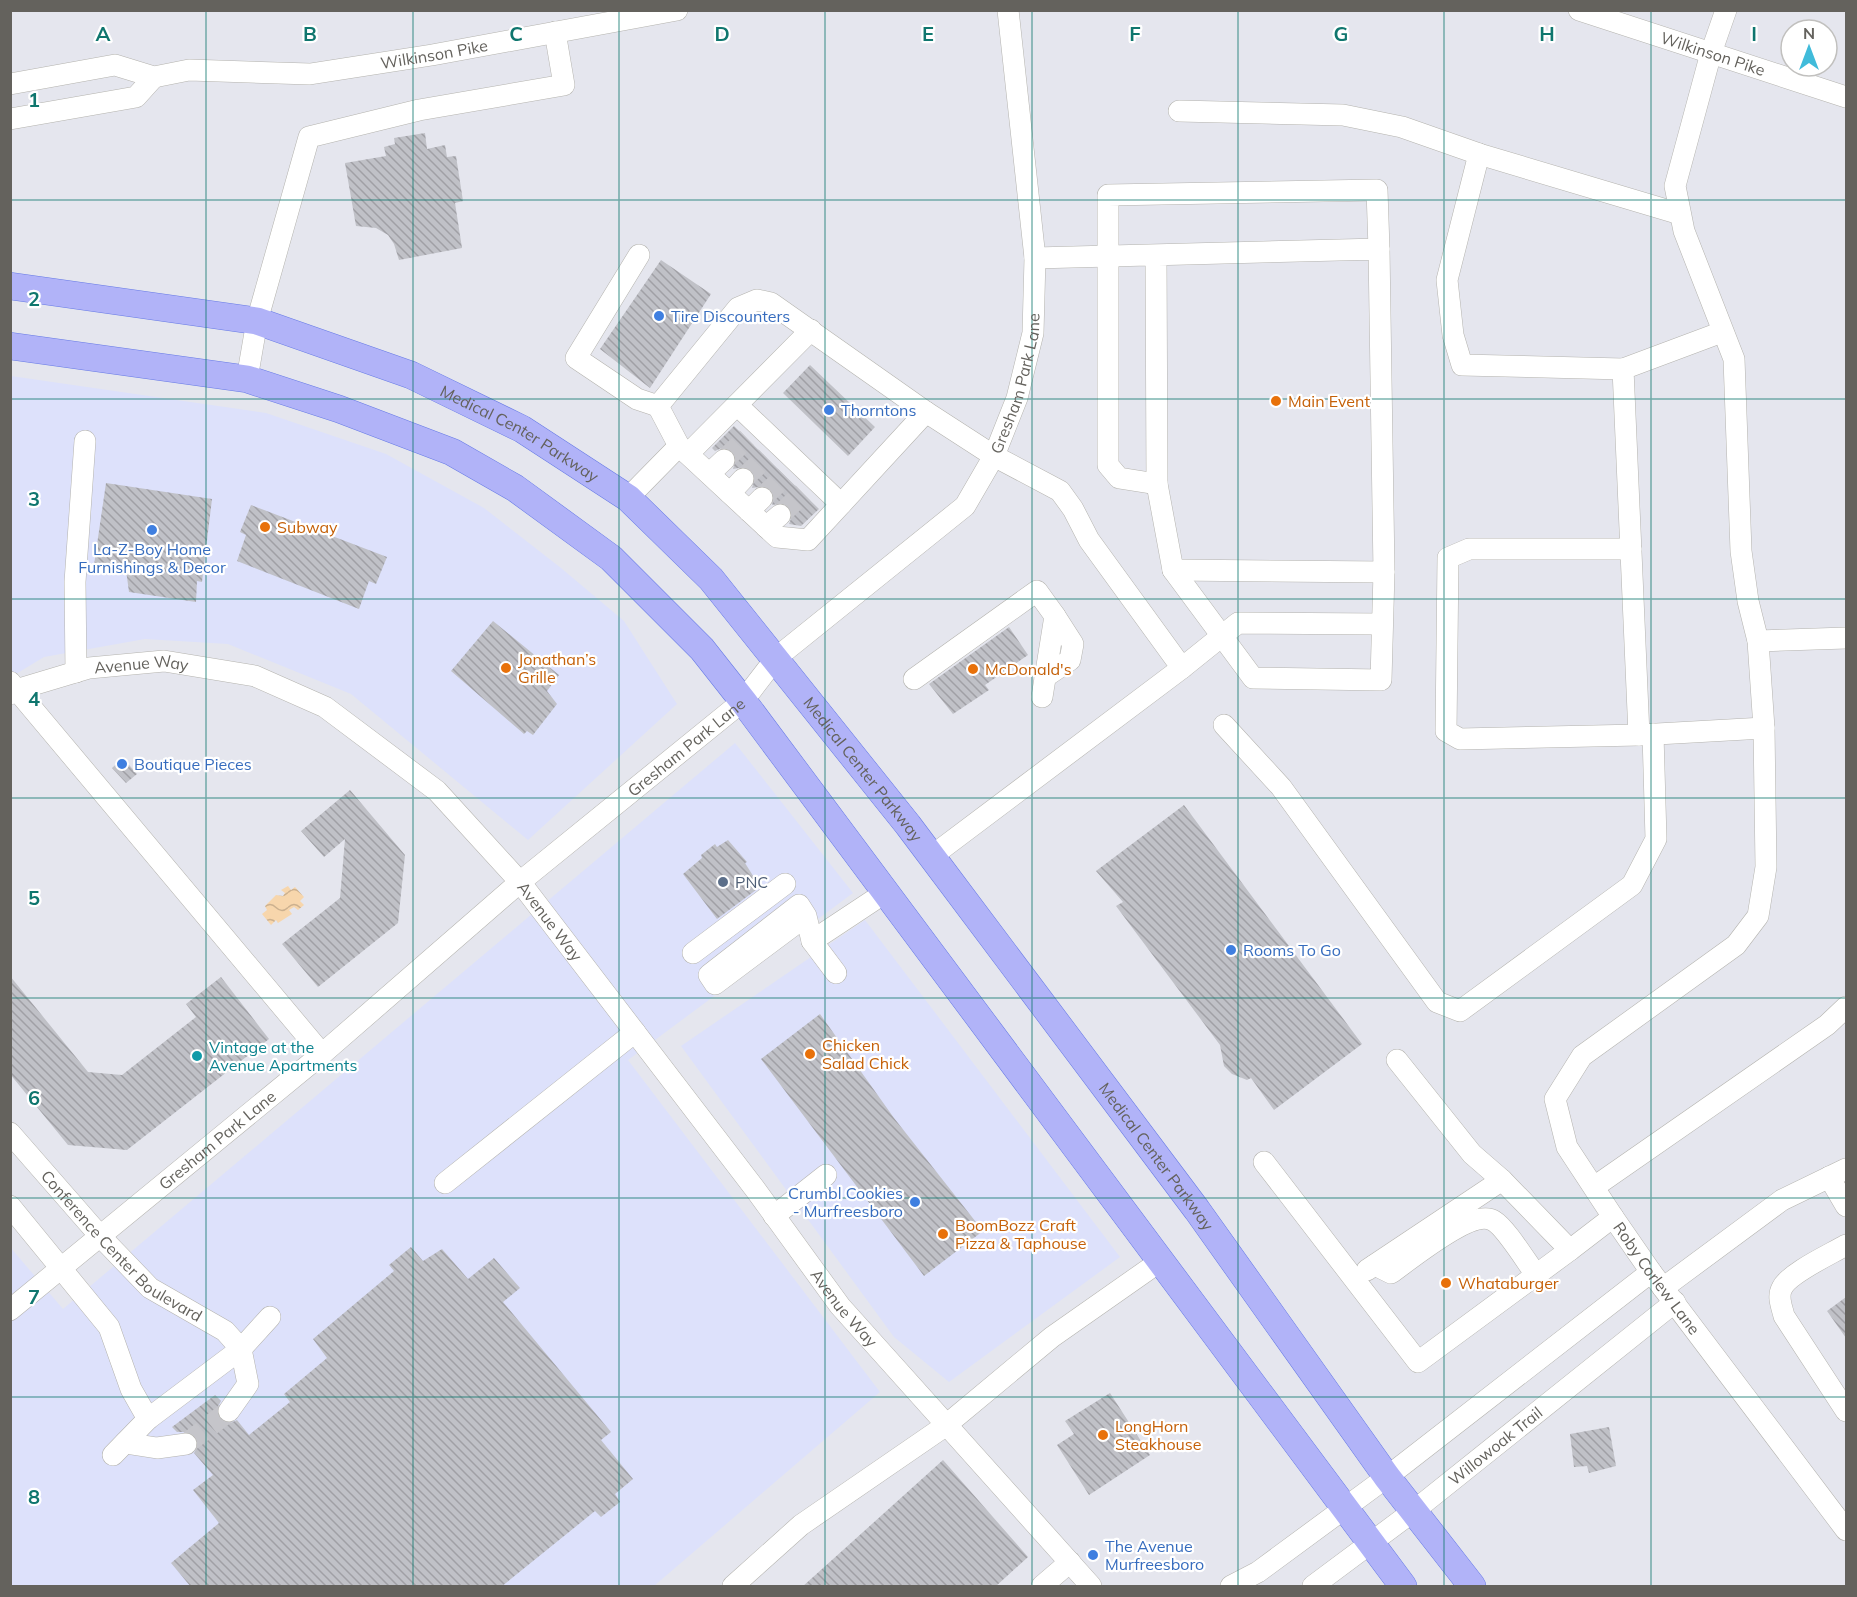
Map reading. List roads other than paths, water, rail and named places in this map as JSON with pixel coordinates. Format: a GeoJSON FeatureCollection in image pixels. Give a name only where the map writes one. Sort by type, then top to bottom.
{"type":"FeatureCollection","features":[{"type":"Feature","properties":{"kind":"main road","name":"Medical Center Parkway"},"geometry":{"type":"LineString","coordinates":[[10,286],[257,321],[421,380],[522,429],[628,498],[711,579],[932,856],[1197,1210],[1387,1477],[1415,1510],[1472,1587]]}},
{"type":"Feature","properties":{"kind":"main road"},"geometry":{"type":"LineString","coordinates":[[10,346],[247,379],[339,409],[452,452],[515,488],[569,525],[611,558],[702,649],[743,701],[1402,1587]]}},
{"type":"Feature","properties":{"kind":"street","name":"Wilkinson Pike"},"geometry":{"type":"LineString","coordinates":[[154,77],[189,70],[310,74],[432,56],[677,10]]}},
{"type":"Feature","properties":{"kind":"street","name":"Gresham Park Lane"},"geometry":{"type":"LineString","coordinates":[[10,1310],[322,1053],[520,882],[743,701],[776,658],[965,506],[994,456],[1017,398],[1033,333],[1035,258],[1008,10]]}},
{"type":"Feature","properties":{"kind":"street","name":"Wilkinson Pike"},"geometry":{"type":"LineString","coordinates":[[1580,10],[1846,97]]}},
{"type":"Feature","properties":{"kind":"street"},"geometry":{"type":"LineString","coordinates":[[1613,1216],[1567,1147],[1555,1099],[1582,1056],[1736,945],[1758,916],[1766,867],[1764,728],[1758,641],[1748,601],[1741,551],[1734,359],[1684,231],[1675,186],[1711,54],[1726,10]]}},
{"type":"Feature","properties":{"kind":"street"},"geometry":{"type":"LineString","coordinates":[[247,379],[257,321],[309,137],[419,110],[564,85],[555,32]]}},
{"type":"Feature","properties":{"kind":"street"},"geometry":{"type":"LineString","coordinates":[[10,84],[115,65],[154,77],[136,97],[10,119]]}},
{"type":"Feature","properties":{"kind":"street"},"geometry":{"type":"LineString","coordinates":[[1179,111],[1343,115],[1402,127],[1479,154],[1680,214]]}},
{"type":"Feature","properties":{"kind":"street"},"geometry":{"type":"LineString","coordinates":[[1479,154],[1447,280],[1453,335],[1462,365],[1623,369],[1722,332]]}},
{"type":"Feature","properties":{"kind":"street"},"geometry":{"type":"LineString","coordinates":[[1156,255],[1157,484],[1173,570],[1253,678],[1381,680],[1384,572],[1377,190],[1108,195],[1108,465],[1119,478],[1157,484]]}},
{"type":"Feature","properties":{"kind":"street"},"geometry":{"type":"LineString","coordinates":[[1035,258],[1379,249]]}},
{"type":"Feature","properties":{"kind":"street"},"geometry":{"type":"LineString","coordinates":[[639,255],[576,358],[637,399],[658,406],[684,450],[717,467],[773,521],[777,537],[808,540],[926,412]]}},
{"type":"Feature","properties":{"kind":"street"},"geometry":{"type":"LineString","coordinates":[[658,406],[738,308],[757,300],[771,303],[926,412],[994,456],[1060,491],[1073,508],[1089,540],[1182,668]]}},
{"type":"Feature","properties":{"kind":"street"},"geometry":{"type":"LineString","coordinates":[[628,498],[737,405],[811,330]]}},
{"type":"Feature","properties":{"kind":"street"},"geometry":{"type":"LineString","coordinates":[[1224,725],[1281,787],[1437,1002],[1460,1011],[1632,885],[1656,839],[1631,549],[1623,369]]}},
{"type":"Feature","properties":{"kind":"street"},"geometry":{"type":"LineString","coordinates":[[737,405],[753,432],[809,487],[841,504]]}},
{"type":"Feature","properties":{"kind":"street"},"geometry":{"type":"LineString","coordinates":[[76,672],[75,582],[85,441]]}},
{"type":"Feature","properties":{"kind":"street"},"geometry":{"type":"LineString","coordinates":[[1631,549],[1469,549],[1448,558],[1446,731],[1460,739],[1764,728]]}},
{"type":"Feature","properties":{"kind":"street"},"geometry":{"type":"LineString","coordinates":[[1173,570],[1384,572]]}},
{"type":"Feature","properties":{"kind":"street"},"geometry":{"type":"LineString","coordinates":[[914,679],[1037,591],[1055,616],[1043,687]]}},
{"type":"Feature","properties":{"kind":"street"},"geometry":{"type":"LineString","coordinates":[[932,856],[1182,668],[1221,634],[1238,623],[1382,624]]}},
{"type":"Feature","properties":{"kind":"street"},"geometry":{"type":"LineString","coordinates":[[1758,641],[1846,638]]}},
{"type":"Feature","properties":{"kind":"street","name":"Avenue Way"},"geometry":{"type":"LineString","coordinates":[[13,688],[89,668],[164,662],[255,676],[325,707],[437,791],[520,882],[840,1306],[1091,1587]]}},
{"type":"Feature","properties":{"kind":"street"},"geometry":{"type":"LineString","coordinates":[[13,688],[322,1053]]}},
{"type":"Feature","properties":{"kind":"street"},"geometry":{"type":"LineString","coordinates":[[812,941],[886,892]]}},
{"type":"Feature","properties":{"kind":"street"},"geometry":{"type":"LineString","coordinates":[[701,964],[795,900],[812,941],[836,973]]}},
{"type":"Feature","properties":{"kind":"street"},"geometry":{"type":"LineString","coordinates":[[1593,1187],[1827,1025],[1846,1007]]}},
{"type":"Feature","properties":{"kind":"street"},"geometry":{"type":"LineString","coordinates":[[445,1183],[635,1032]]}},
{"type":"Feature","properties":{"kind":"street"},"geometry":{"type":"LineString","coordinates":[[1397,1060],[1472,1154],[1502,1180],[1570,1250]]}},
{"type":"Feature","properties":{"kind":"street","name":"Conference Center Boulevard"},"geometry":{"type":"LineString","coordinates":[[10,1133],[100,1236],[150,1288],[225,1331],[241,1349]]}},
{"type":"Feature","properties":{"kind":"street"},"geometry":{"type":"LineString","coordinates":[[1264,1162],[1355,1280],[1375,1264],[1502,1180]]}},
{"type":"Feature","properties":{"kind":"street"},"geometry":{"type":"LineString","coordinates":[[1838,1173],[1846,1206]]}},
{"type":"Feature","properties":{"kind":"street","name":"Willowoak Trail"},"geometry":{"type":"LineString","coordinates":[[1313,1587],[1415,1510],[1663,1287],[1782,1200],[1838,1173]]}},
{"type":"Feature","properties":{"kind":"street"},"geometry":{"type":"LineString","coordinates":[[774,1216],[826,1175]]}},
{"type":"Feature","properties":{"kind":"street"},"geometry":{"type":"LineString","coordinates":[[10,1206],[109,1327],[131,1389],[148,1419]]}},
{"type":"Feature","properties":{"kind":"street"},"geometry":{"type":"LineString","coordinates":[[1375,1264],[1391,1273],[1468,1220],[1484,1216],[1496,1221],[1537,1276]]}},
{"type":"Feature","properties":{"kind":"street","name":"Roby Corlew Lane"},"geometry":{"type":"LineString","coordinates":[[1355,1280],[1418,1362],[1537,1276],[1613,1216],[1663,1287],[1839,1505],[1846,1530]]}},
{"type":"Feature","properties":{"kind":"street"},"geometry":{"type":"LineString","coordinates":[[1846,1245],[1797,1274],[1782,1286],[1779,1298],[1784,1316],[1846,1411]]}},
{"type":"Feature","properties":{"kind":"street"},"geometry":{"type":"LineString","coordinates":[[733,1587],[801,1525],[945,1426],[1052,1337],[1159,1262]]}},
{"type":"Feature","properties":{"kind":"street"},"geometry":{"type":"LineString","coordinates":[[1231,1587],[1258,1572],[1387,1477],[1663,1287]]}},
{"type":"Feature","properties":{"kind":"street"},"geometry":{"type":"LineString","coordinates":[[186,1444],[157,1448],[119,1449],[148,1419],[241,1349],[270,1317]]}},
{"type":"Feature","properties":{"kind":"street"},"geometry":{"type":"LineString","coordinates":[[229,1411],[248,1384],[241,1349]]}},
{"type":"Feature","properties":{"kind":"street"},"geometry":{"type":"LineString","coordinates":[[1042,1587],[1070,1562]]}},
{"type":"Feature","properties":{"kind":"water"},"geometry":{"type":"Polygon","coordinates":[[[288,886],[291,890],[295,887],[304,897],[300,901],[304,905],[298,910],[294,907],[289,910],[292,914],[278,923],[276,920],[271,925],[262,914],[267,910],[265,906],[276,895],[283,896],[285,893],[281,890],[288,886]]]}},
{"type":"Feature","properties":{"kind":"tunnel"},"geometry":{"type":"LineString","coordinates":[[724,460],[747,438]]}},
{"type":"Feature","properties":{"kind":"tunnel"},"geometry":{"type":"LineString","coordinates":[[743,479],[766,457]]}},
{"type":"Feature","properties":{"kind":"tunnel"},"geometry":{"type":"LineString","coordinates":[[762,498],[785,476]]}},
{"type":"Feature","properties":{"kind":"tunnel"},"geometry":{"type":"LineString","coordinates":[[780,515],[803,493]]}},
{"type":"Feature","properties":{"kind":"tunnel"},"geometry":{"type":"LineString","coordinates":[[186,1444],[229,1411]]}},
{"type":"Feature","properties":{"kind":"place","name":"Tire Discounters"},"geometry":{"type":"Point","coordinates":[659,316]}},
{"type":"Feature","properties":{"kind":"place","name":"Main Event"},"geometry":{"type":"Point","coordinates":[1276,401]}},
{"type":"Feature","properties":{"kind":"place","name":"Thorntons"},"geometry":{"type":"Point","coordinates":[829,410]}},
{"type":"Feature","properties":{"kind":"place","name":"Subway"},"geometry":{"type":"Point","coordinates":[265,527]}},
{"type":"Feature","properties":{"kind":"place","name":"La-Z-Boy Home Furnishings & Decor"},"geometry":{"type":"Point","coordinates":[152,530]}},
{"type":"Feature","properties":{"kind":"place","name":"Jonathan’s Grille"},"geometry":{"type":"Point","coordinates":[506,668]}},
{"type":"Feature","properties":{"kind":"place","name":"McDonald's"},"geometry":{"type":"Point","coordinates":[973,669]}},
{"type":"Feature","properties":{"kind":"place","name":"Boutique Pieces"},"geometry":{"type":"Point","coordinates":[122,764]}},
{"type":"Feature","properties":{"kind":"place","name":"PNC"},"geometry":{"type":"Point","coordinates":[723,882]}},
{"type":"Feature","properties":{"kind":"place","name":"Rooms To Go"},"geometry":{"type":"Point","coordinates":[1231,950]}},
{"type":"Feature","properties":{"kind":"place","name":"Chicken Salad Chick"},"geometry":{"type":"Point","coordinates":[810,1054]}},
{"type":"Feature","properties":{"kind":"place","name":"Vintage at the Avenue Apartments"},"geometry":{"type":"Point","coordinates":[197,1056]}},
{"type":"Feature","properties":{"kind":"place","name":"Crumbl Cookies - Murfreesboro"},"geometry":{"type":"Point","coordinates":[915,1202]}},
{"type":"Feature","properties":{"kind":"place","name":"BoomBozz Craft Pizza & Taphouse"},"geometry":{"type":"Point","coordinates":[943,1234]}},
{"type":"Feature","properties":{"kind":"place","name":"Whataburger"},"geometry":{"type":"Point","coordinates":[1446,1283]}},
{"type":"Feature","properties":{"kind":"place","name":"LongHorn Steakhouse"},"geometry":{"type":"Point","coordinates":[1103,1435]}},
{"type":"Feature","properties":{"kind":"place","name":"The Avenue Murfreesboro"},"geometry":{"type":"Point","coordinates":[1093,1555]}}]}
